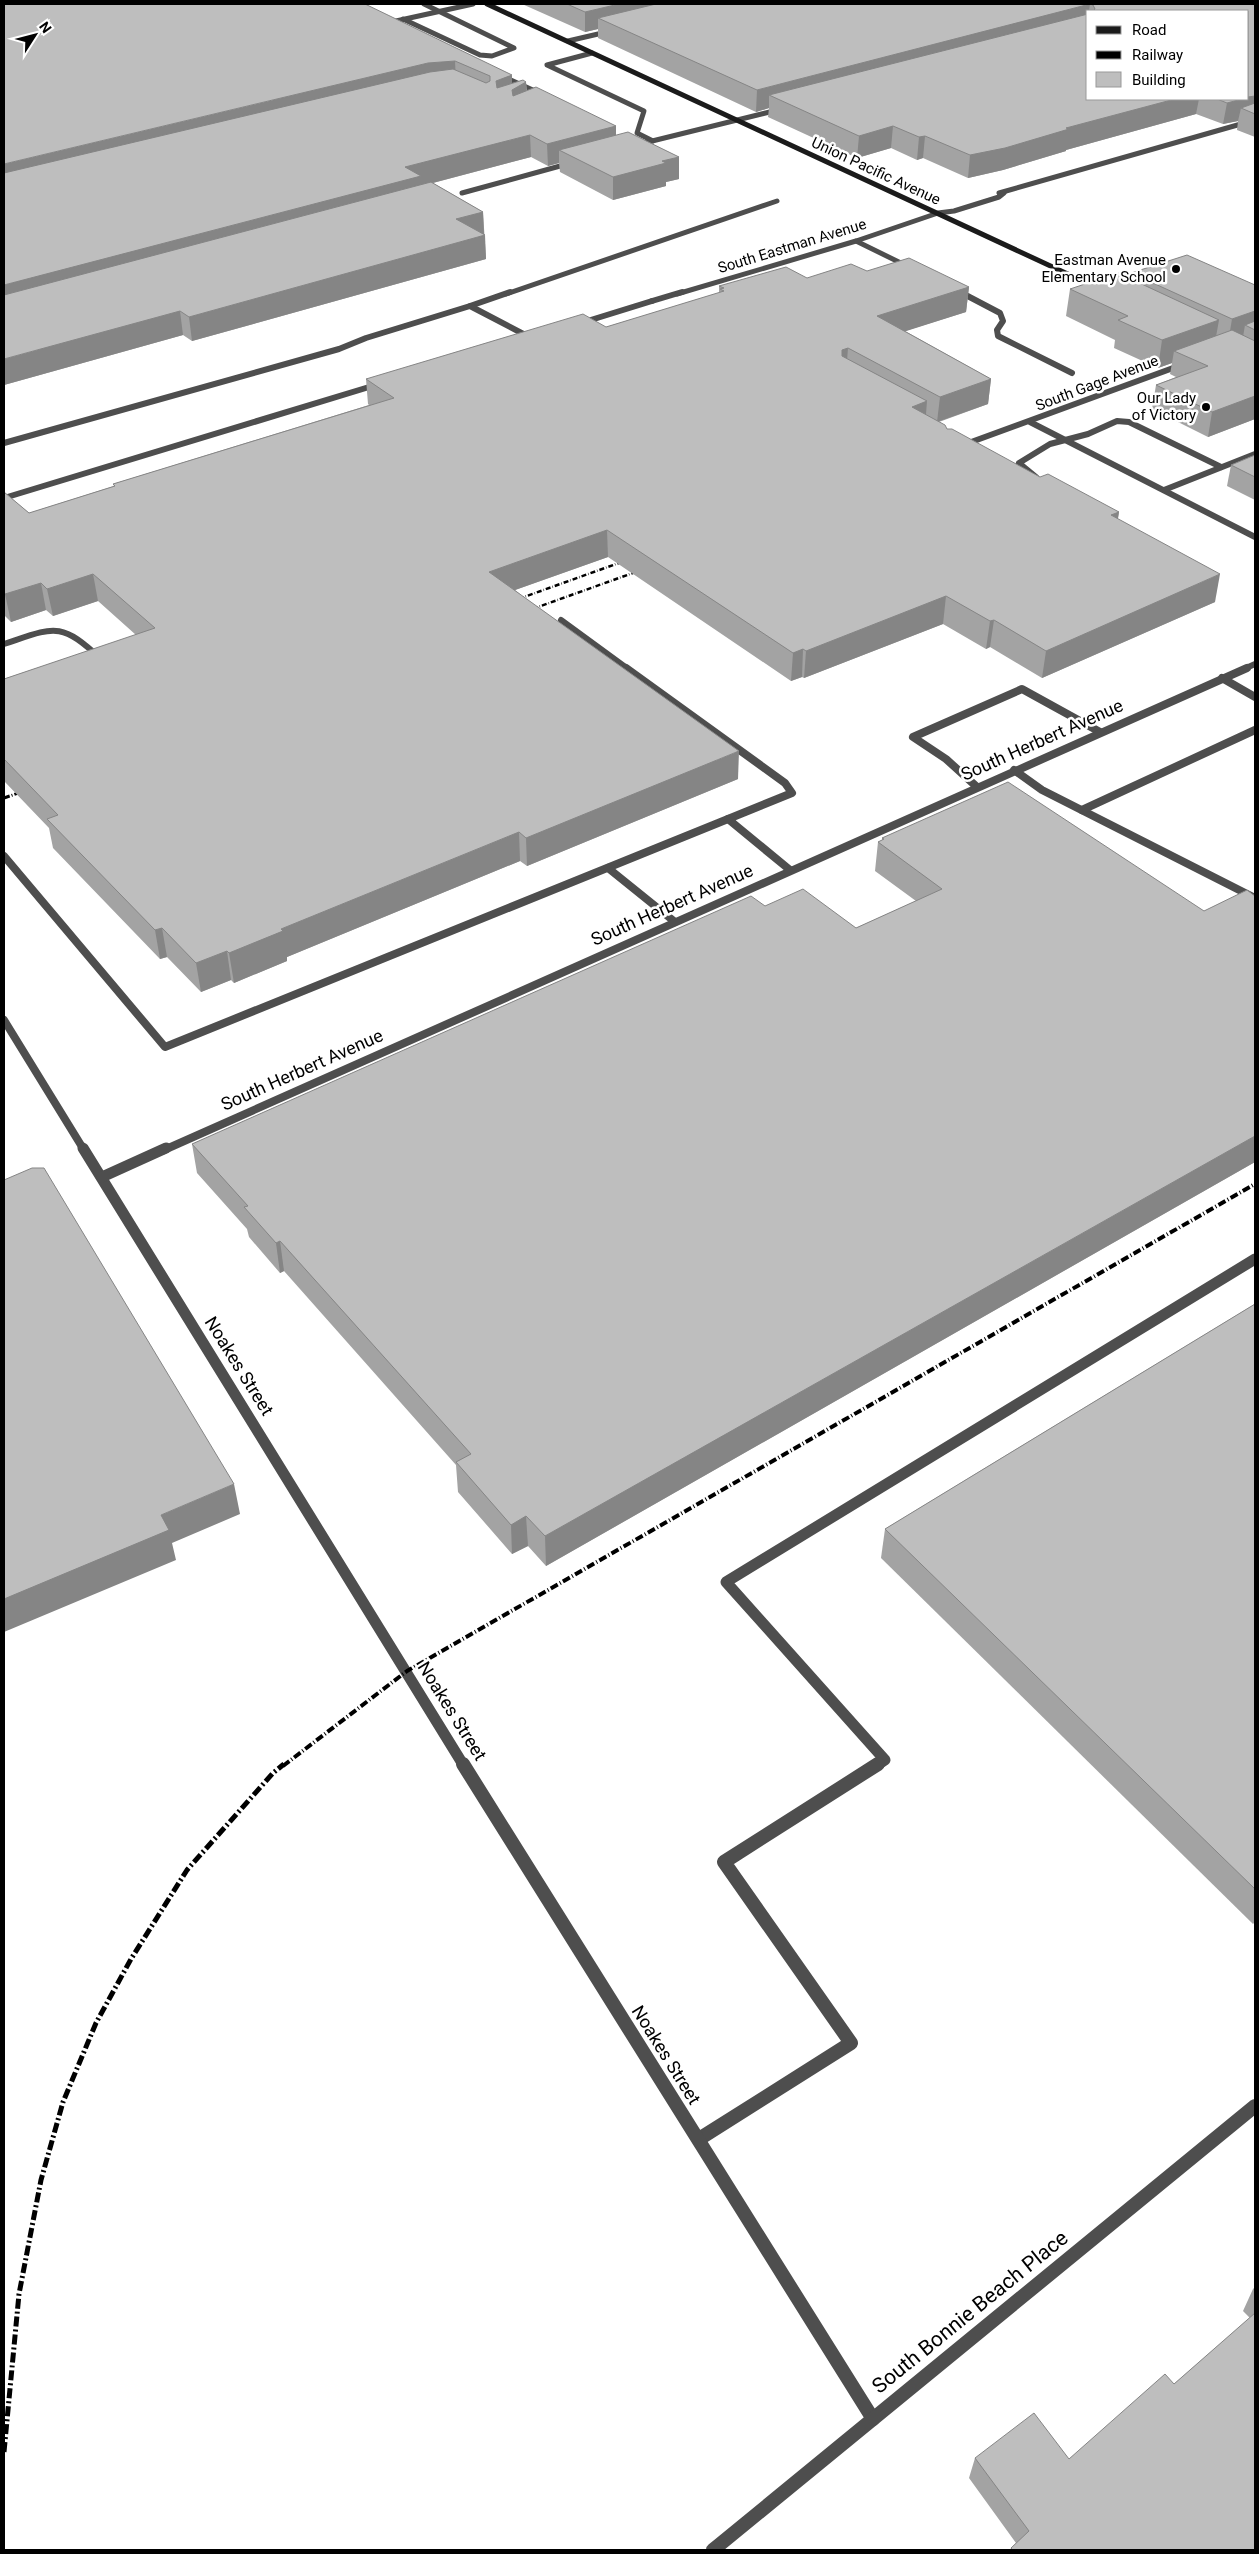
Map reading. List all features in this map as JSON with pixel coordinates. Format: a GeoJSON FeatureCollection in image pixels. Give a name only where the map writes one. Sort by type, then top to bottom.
{"type":"FeatureCollection","features":[{"type":"Feature","properties":{"kind":"street"},"geometry":{"type":"LineString","coordinates":[[403,19],[480,55],[492,56],[514,48],[424,4]]}},
{"type":"Feature","properties":{"kind":"street"},"geometry":{"type":"LineString","coordinates":[[387,17],[396,21],[473,4]]}},
{"type":"Feature","properties":{"kind":"street","name":"Union Pacific Avenue"},"geometry":{"type":"LineString","coordinates":[[487,4],[1106,292]]}},
{"type":"Feature","properties":{"kind":"street"},"geometry":{"type":"LineString","coordinates":[[396,21],[399,28],[397,31],[404,32]]}},
{"type":"Feature","properties":{"kind":"street"},"geometry":{"type":"LineString","coordinates":[[568,41],[616,30]]}},
{"type":"Feature","properties":{"kind":"street"},"geometry":{"type":"LineString","coordinates":[[592,53],[547,65],[644,110],[636,133],[653,140]]}},
{"type":"Feature","properties":{"kind":"street"},"geometry":{"type":"LineString","coordinates":[[492,71],[535,91],[542,98],[538,103]]}},
{"type":"Feature","properties":{"kind":"street"},"geometry":{"type":"LineString","coordinates":[[497,80],[526,96]]}},
{"type":"Feature","properties":{"kind":"street"},"geometry":{"type":"LineString","coordinates":[[634,146],[789,107]]}},
{"type":"Feature","properties":{"kind":"street","name":"South Eastman Avenue"},"geometry":{"type":"LineString","coordinates":[[578,324],[856,240],[938,213],[954,212],[999,197],[1004,193],[1255,120]]}},
{"type":"Feature","properties":{"kind":"street"},"geometry":{"type":"LineString","coordinates":[[452,196],[576,162]]}},
{"type":"Feature","properties":{"kind":"street"},"geometry":{"type":"LineString","coordinates":[[4,443],[339,349],[366,338],[470,306],[777,201]]}},
{"type":"Feature","properties":{"kind":"street"},"geometry":{"type":"LineString","coordinates":[[856,240],[915,270]]}},
{"type":"Feature","properties":{"kind":"street"},"geometry":{"type":"LineString","coordinates":[[949,288],[1000,313],[1003,321],[997,330],[998,336],[1072,373]]}},
{"type":"Feature","properties":{"kind":"street"},"geometry":{"type":"LineString","coordinates":[[470,306],[531,338]]}},
{"type":"Feature","properties":{"kind":"street"},"geometry":{"type":"LineString","coordinates":[[522,341],[540,335]]}},
{"type":"Feature","properties":{"kind":"street","name":"South Gage Avenue"},"geometry":{"type":"LineString","coordinates":[[954,448],[1030,422],[1192,361]]}},
{"type":"Feature","properties":{"kind":"street"},"geometry":{"type":"LineString","coordinates":[[4,498],[390,381]]}},
{"type":"Feature","properties":{"kind":"street"},"geometry":{"type":"LineString","coordinates":[[1040,479],[1031,475],[1019,463],[1050,444],[1063,439],[1088,434],[1117,421],[1128,422],[1221,467]]}},
{"type":"Feature","properties":{"kind":"street"},"geometry":{"type":"LineString","coordinates":[[1030,422],[1255,537]]}},
{"type":"Feature","properties":{"kind":"street"},"geometry":{"type":"LineString","coordinates":[[958,439],[967,444]]}},
{"type":"Feature","properties":{"kind":"street"},"geometry":{"type":"LineString","coordinates":[[1164,490],[1255,454]]}},
{"type":"Feature","properties":{"kind":"street"},"geometry":{"type":"LineString","coordinates":[[4,856],[165,1047],[792,793],[785,783],[757,762],[561,620]]}},
{"type":"Feature","properties":{"kind":"street"},"geometry":{"type":"LineString","coordinates":[[4,644],[34,635],[64,631],[73,634],[102,660]]}},
{"type":"Feature","properties":{"kind":"street","name":"South Herbert Avenue"},"geometry":{"type":"LineString","coordinates":[[102,1177],[1255,664]]}},
{"type":"Feature","properties":{"kind":"street"},"geometry":{"type":"LineString","coordinates":[[1222,678],[1255,697]]}},
{"type":"Feature","properties":{"kind":"street"},"geometry":{"type":"LineString","coordinates":[[977,787],[946,759],[913,737],[1022,689],[1100,732]]}},
{"type":"Feature","properties":{"kind":"street"},"geometry":{"type":"LineString","coordinates":[[1082,810],[1255,730]]}},
{"type":"Feature","properties":{"kind":"street"},"geometry":{"type":"LineString","coordinates":[[1014,770],[1042,790],[1255,898]]}},
{"type":"Feature","properties":{"kind":"street"},"geometry":{"type":"LineString","coordinates":[[728,820],[790,870]]}},
{"type":"Feature","properties":{"kind":"street"},"geometry":{"type":"LineString","coordinates":[[608,868],[675,922]]}},
{"type":"Feature","properties":{"kind":"street","name":"Noakes Street"},"geometry":{"type":"LineString","coordinates":[[4,1020],[440,1726],[873,2419]]}},
{"type":"Feature","properties":{"kind":"street"},"geometry":{"type":"LineString","coordinates":[[699,2139],[851,2044],[724,1862],[885,1760],[726,1582],[1255,1260]]}},
{"type":"Feature","properties":{"kind":"street","name":"South Bonnie Beach Place"},"geometry":{"type":"LineString","coordinates":[[713,2550],[1255,2106]]}},
{"type":"Feature","properties":{"kind":"building"},"geometry":{"type":"Polygon","coordinates":[[[4,4],[365,4],[512,75],[496,81],[497,88],[523,80],[526,82],[512,90],[513,96],[536,87],[616,126],[547,144],[530,135],[405,167],[421,176],[4,285],[4,173],[430,72],[453,69],[486,83],[490,81],[490,76],[455,61],[428,63],[4,164],[4,4]]]}},
{"type":"Feature","properties":{"kind":"building"},"geometry":{"type":"Polygon","coordinates":[[[567,4],[619,4],[585,12],[567,4]]]}},
{"type":"Feature","properties":{"kind":"building"},"geometry":{"type":"Polygon","coordinates":[[[656,4],[1090,4],[757,90],[598,18],[656,4]]]}},
{"type":"Feature","properties":{"kind":"building"},"geometry":{"type":"Polygon","coordinates":[[[1090,4],[1255,4],[1255,96],[1249,97],[1249,10],[1094,10],[1093,5],[1090,4]]]}},
{"type":"Feature","properties":{"kind":"building"},"geometry":{"type":"Polygon","coordinates":[[[1086,15],[1086,100],[1171,100],[1066,128],[1069,129],[1005,148],[970,155],[925,136],[919,137],[893,126],[859,136],[769,95],[1086,15]]]}},
{"type":"Feature","properties":{"kind":"building"},"geometry":{"type":"Polygon","coordinates":[[[1220,100],[1238,100],[1227,103],[1220,100]]]}},
{"type":"Feature","properties":{"kind":"building"},"geometry":{"type":"Polygon","coordinates":[[[1255,103],[1255,114],[1241,108],[1255,103]]]}},
{"type":"Feature","properties":{"kind":"building"},"geometry":{"type":"Polygon","coordinates":[[[628,132],[679,157],[662,161],[666,163],[613,177],[559,150],[628,132]]]}},
{"type":"Feature","properties":{"kind":"building"},"geometry":{"type":"Polygon","coordinates":[[[431,182],[483,212],[456,219],[485,235],[189,317],[180,311],[4,359],[4,295],[431,182]]]}},
{"type":"Feature","properties":{"kind":"building"},"geometry":{"type":"Polygon","coordinates":[[[1187,255],[1255,285],[1255,311],[1232,319],[1131,273],[1187,255]]]}},
{"type":"Feature","properties":{"kind":"building"},"geometry":{"type":"Polygon","coordinates":[[[909,258],[969,287],[877,316],[991,379],[940,397],[848,348],[842,350],[842,356],[927,401],[912,407],[945,425],[947,429],[952,429],[1040,477],[1048,474],[1119,512],[1111,515],[1220,574],[1046,651],[994,620],[990,621],[946,596],[806,651],[803,649],[793,653],[607,530],[489,572],[739,751],[526,838],[519,832],[281,929],[283,931],[229,953],[227,951],[196,963],[162,928],[155,930],[47,819],[58,815],[4,759],[4,679],[155,628],[93,574],[47,589],[41,583],[5,594],[4,492],[29,513],[115,486],[113,484],[394,398],[366,379],[583,314],[606,327],[724,291],[720,289],[724,288],[719,286],[786,267],[807,278],[851,264],[867,271],[909,258]]]}},
{"type":"Feature","properties":{"kind":"building"},"geometry":{"type":"Polygon","coordinates":[[[1118,273],[1219,320],[1162,340],[1118,320],[1128,316],[1070,289],[1118,273]]]}},
{"type":"Feature","properties":{"kind":"building"},"geometry":{"type":"Polygon","coordinates":[[[1255,321],[1255,330],[1245,325],[1255,321]]]}},
{"type":"Feature","properties":{"kind":"building"},"geometry":{"type":"Polygon","coordinates":[[[1232,330],[1255,341],[1255,396],[1212,412],[1156,385],[1208,366],[1174,351],[1232,330]]]}},
{"type":"Feature","properties":{"kind":"building"},"geometry":{"type":"Polygon","coordinates":[[[1255,455],[1255,477],[1231,465],[1255,455]]]}},
{"type":"Feature","properties":{"kind":"building"},"geometry":{"type":"Polygon","coordinates":[[[1008,782],[1204,911],[1247,890],[1255,896],[1255,1136],[545,1536],[526,1516],[511,1525],[456,1462],[471,1454],[280,1241],[276,1243],[244,1207],[248,1206],[192,1144],[751,896],[765,906],[803,889],[856,928],[942,889],[878,842],[884,839],[882,838],[1008,782]]]}},
{"type":"Feature","properties":{"kind":"building"},"geometry":{"type":"Polygon","coordinates":[[[32,1168],[44,1168],[234,1484],[161,1515],[169,1530],[4,1599],[4,1180],[32,1168]]]}},
{"type":"Feature","properties":{"kind":"building"},"geometry":{"type":"Polygon","coordinates":[[[1255,1304],[1255,1889],[885,1529],[1255,1304]]]}},
{"type":"Feature","properties":{"kind":"building"},"geometry":{"type":"Polygon","coordinates":[[[1255,2313],[1255,2550],[1013,2550],[1011,2548],[1029,2531],[975,2458],[1034,2413],[1069,2459],[1165,2374],[1174,2384],[1255,2313]]]}},
{"type":"Feature","properties":{"kind":"railway"},"geometry":{"type":"LineString","coordinates":[[510,602],[630,559]]}},
{"type":"Feature","properties":{"kind":"railway"},"geometry":{"type":"LineString","coordinates":[[524,612],[644,569]]}},
{"type":"Feature","properties":{"kind":"railway"},"geometry":{"type":"LineString","coordinates":[[4,798],[30,789]]}},
{"type":"Feature","properties":{"kind":"railway"},"geometry":{"type":"LineString","coordinates":[[283,1766],[407,1671],[1255,1184]]}},
{"type":"Feature","properties":{"kind":"railway"},"geometry":{"type":"LineString","coordinates":[[4,2452],[19,2294],[41,2180],[63,2102],[96,2023],[131,1959],[187,1870],[273,1773],[284,1764]]}},
{"type":"Feature","properties":{"kind":"place","name":"Eastman Avenue Elementary School"},"geometry":{"type":"Point","coordinates":[1176,269]}},
{"type":"Feature","properties":{"kind":"place","name":"Our Lady of Victory"},"geometry":{"type":"Point","coordinates":[1206,407]}}]}
